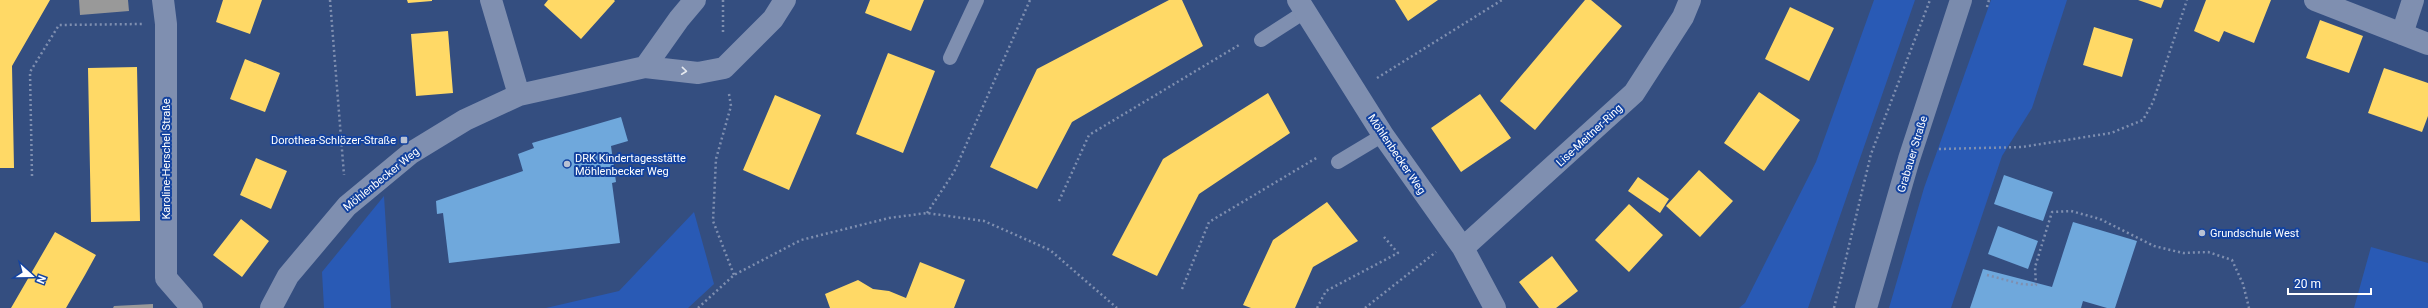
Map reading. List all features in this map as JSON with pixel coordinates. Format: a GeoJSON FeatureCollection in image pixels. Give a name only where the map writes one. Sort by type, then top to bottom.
{"type":"FeatureCollection","features":[{"type":"Feature","properties":{"kind":"main road","name":"Grabauer Straße"},"geometry":{"type":"LineString","coordinates":[[1866,308],[1909,159],[1961,0]]}},
{"type":"Feature","properties":{"kind":"street","name":"Karoline-Herschel Straße"},"geometry":{"type":"LineString","coordinates":[[163,0],[166,24],[166,278],[192,308]]}},
{"type":"Feature","properties":{"kind":"street"},"geometry":{"type":"LineString","coordinates":[[491,0],[519,95]]}},
{"type":"Feature","properties":{"kind":"street"},"geometry":{"type":"LineString","coordinates":[[646,67],[679,19],[696,0]]}},
{"type":"Feature","properties":{"kind":"street"},"geometry":{"type":"LineString","coordinates":[[724,68],[773,19],[785,0]]}},
{"type":"Feature","properties":{"kind":"street","name":"Lise-Meitner-Ring"},"geometry":{"type":"LineString","coordinates":[[1459,242],[1567,156],[1634,93],[1683,17],[1690,0]]}},
{"type":"Feature","properties":{"kind":"street"},"geometry":{"type":"LineString","coordinates":[[2315,0],[2428,44]]}},
{"type":"Feature","properties":{"kind":"street"},"geometry":{"type":"LineString","coordinates":[[2402,34],[2413,0]]}},
{"type":"Feature","properties":{"kind":"street","name":"Möhlenbecker Weg"},"geometry":{"type":"LineString","coordinates":[[1302,6],[1383,135],[1459,242],[1495,308]]}},
{"type":"Feature","properties":{"kind":"street","name":"Möhlenbecker Weg"},"geometry":{"type":"LineString","coordinates":[[271,308],[288,276],[347,206],[411,153],[465,120],[519,95],[646,67],[698,73],[724,68]]}},
{"type":"Feature","properties":{"kind":"lane"},"geometry":{"type":"LineString","coordinates":[[950,58],[977,0]]}},
{"type":"Feature","properties":{"kind":"lane"},"geometry":{"type":"LineString","coordinates":[[1261,40],[1302,6]]}},
{"type":"Feature","properties":{"kind":"lane"},"geometry":{"type":"LineString","coordinates":[[1338,162],[1383,135]]}},
{"type":"Feature","properties":{"kind":"path"},"geometry":{"type":"LineString","coordinates":[[330,0],[347,206]]}},
{"type":"Feature","properties":{"kind":"path"},"geometry":{"type":"LineString","coordinates":[[723,0],[724,68],[731,106],[716,159],[713,221],[734,275]]}},
{"type":"Feature","properties":{"kind":"path"},"geometry":{"type":"LineString","coordinates":[[927,213],[954,172],[1030,0]]}},
{"type":"Feature","properties":{"kind":"path"},"geometry":{"type":"LineString","coordinates":[[1356,92],[1502,0]]}},
{"type":"Feature","properties":{"kind":"path"},"geometry":{"type":"LineString","coordinates":[[1834,308],[1871,154],[1930,0]]}},
{"type":"Feature","properties":{"kind":"path"},"geometry":{"type":"LineString","coordinates":[[1938,149],[2022,147],[2111,133],[2143,120],[2153,102],[2187,0]]}},
{"type":"Feature","properties":{"kind":"path"},"geometry":{"type":"LineString","coordinates":[[32,176],[30,72],[59,25],[166,24]]}},
{"type":"Feature","properties":{"kind":"path"},"geometry":{"type":"LineString","coordinates":[[1059,201],[1089,135],[1242,43]]}},
{"type":"Feature","properties":{"kind":"path"},"geometry":{"type":"LineString","coordinates":[[1182,288],[1209,222],[1323,154]]}},
{"type":"Feature","properties":{"kind":"path"},"geometry":{"type":"LineString","coordinates":[[1986,275],[2021,284],[2036,285],[2035,267],[2052,212],[2071,211],[2100,219],[2154,246],[2183,254],[2208,252],[2232,260],[2243,284],[2249,308]]}},
{"type":"Feature","properties":{"kind":"path"},"geometry":{"type":"LineString","coordinates":[[698,308],[734,275],[801,240],[889,218],[927,213],[984,222],[1050,250],[1117,308]]}},
{"type":"Feature","properties":{"kind":"path"},"geometry":{"type":"LineString","coordinates":[[1317,308],[1326,291],[1398,253],[1384,237]]}},
{"type":"Feature","properties":{"kind":"path"},"geometry":{"type":"LineString","coordinates":[[1365,308],[1459,242]]}},
{"type":"Feature","properties":{"kind":"shaded area"},"geometry":{"type":"Polygon","coordinates":[[[1874,0],[1915,0],[1808,308],[1739,308],[1745,303],[1816,162],[1874,0]]]}},
{"type":"Feature","properties":{"kind":"shaded area"},"geometry":{"type":"Polygon","coordinates":[[[1991,0],[2067,0],[2032,108],[2002,156],[1951,308],[1889,308],[1924,188],[1991,0]]]}},
{"type":"Feature","properties":{"kind":"shaded area"},"geometry":{"type":"Polygon","coordinates":[[[384,196],[391,308],[324,308],[322,272],[384,196]]]}},
{"type":"Feature","properties":{"kind":"shaded area"},"geometry":{"type":"Polygon","coordinates":[[[694,212],[714,284],[688,308],[546,308],[619,291],[694,212]]]}},
{"type":"Feature","properties":{"kind":"shaded area"},"geometry":{"type":"Polygon","coordinates":[[[2371,247],[2428,263],[2428,308],[2354,308],[2371,247]]]}},
{"type":"Feature","properties":{"kind":"building: Wohnen"},"geometry":{"type":"Polygon","coordinates":[[[0,0],[50,0],[12,66],[14,168],[0,168],[0,0]]]}},
{"type":"Feature","properties":{"kind":"building: Wohnen"},"geometry":{"type":"Polygon","coordinates":[[[223,0],[262,0],[250,34],[216,22],[223,0]]]}},
{"type":"Feature","properties":{"kind":"building: Wohnen"},"geometry":{"type":"Polygon","coordinates":[[[407,0],[432,0],[432,1],[408,3],[407,0]]]}},
{"type":"Feature","properties":{"kind":"building: Wohnen"},"geometry":{"type":"Polygon","coordinates":[[[548,0],[615,1],[581,39],[544,5],[548,0]]]}},
{"type":"Feature","properties":{"kind":"building: Wohnen"},"geometry":{"type":"Polygon","coordinates":[[[870,0],[924,0],[911,31],[865,13],[870,0]]]}},
{"type":"Feature","properties":{"kind":"building: Wohnen"},"geometry":{"type":"Polygon","coordinates":[[[1169,0],[1182,0],[1203,46],[1072,122],[1037,189],[990,167],[1037,69],[1169,0]]]}},
{"type":"Feature","properties":{"kind":"building: Wohnen"},"geometry":{"type":"Polygon","coordinates":[[[1395,0],[1438,0],[1408,21],[1395,0]]]}},
{"type":"Feature","properties":{"kind":"building: Wohnen"},"geometry":{"type":"Polygon","coordinates":[[[1585,0],[1591,0],[1622,26],[1535,130],[1500,101],[1585,0]]]}},
{"type":"Feature","properties":{"kind":"building: Wohnen"},"geometry":{"type":"Polygon","coordinates":[[[2138,0],[2164,0],[2161,8],[2138,0]]]}},
{"type":"Feature","properties":{"kind":"building: Wohnen"},"geometry":{"type":"Polygon","coordinates":[[[2206,0],[2271,0],[2254,43],[2224,31],[2219,42],[2194,31],[2206,0]]]}},
{"type":"Feature","properties":{"kind":"building: Wohnen"},"geometry":{"type":"Polygon","coordinates":[[[1790,7],[1834,28],[1809,81],[1765,59],[1790,7]]]}},
{"type":"Feature","properties":{"kind":"building: Wohnen"},"geometry":{"type":"Polygon","coordinates":[[[2320,20],[2363,36],[2349,73],[2306,58],[2320,20]]]}},
{"type":"Feature","properties":{"kind":"building: Wohnen"},"geometry":{"type":"Polygon","coordinates":[[[2094,27],[2133,39],[2122,77],[2083,65],[2094,27]]]}},
{"type":"Feature","properties":{"kind":"building: Wohnen"},"geometry":{"type":"Polygon","coordinates":[[[448,31],[453,93],[416,96],[411,34],[448,31]]]}},
{"type":"Feature","properties":{"kind":"building: Wohnen"},"geometry":{"type":"Polygon","coordinates":[[[888,53],[935,71],[903,153],[856,134],[888,53]]]}},
{"type":"Feature","properties":{"kind":"building: Wohnen"},"geometry":{"type":"Polygon","coordinates":[[[245,59],[280,73],[265,112],[230,99],[245,59]]]}},
{"type":"Feature","properties":{"kind":"building: Wohnen"},"geometry":{"type":"Polygon","coordinates":[[[137,67],[140,221],[91,222],[88,68],[137,67]]]}},
{"type":"Feature","properties":{"kind":"building: Wohnen"},"geometry":{"type":"Polygon","coordinates":[[[2384,68],[2428,83],[2428,116],[2422,132],[2368,113],[2384,68]]]}},
{"type":"Feature","properties":{"kind":"building: Wohnen"},"geometry":{"type":"Polygon","coordinates":[[[1759,92],[1800,120],[1764,171],[1724,143],[1759,92]]]}},
{"type":"Feature","properties":{"kind":"building: Wohnen"},"geometry":{"type":"Polygon","coordinates":[[[1268,93],[1290,133],[1199,194],[1157,276],[1112,255],[1163,159],[1268,93]]]}},
{"type":"Feature","properties":{"kind":"building: Wohnen"},"geometry":{"type":"Polygon","coordinates":[[[1480,94],[1511,138],[1461,172],[1431,128],[1480,94]]]}},
{"type":"Feature","properties":{"kind":"building: Wohnen"},"geometry":{"type":"Polygon","coordinates":[[[775,95],[821,115],[789,190],[743,170],[775,95]]]}},
{"type":"Feature","properties":{"kind":"building: Wohnen"},"geometry":{"type":"Polygon","coordinates":[[[256,158],[287,171],[271,209],[240,195],[256,158]]]}},
{"type":"Feature","properties":{"kind":"building: Wohnen"},"geometry":{"type":"Polygon","coordinates":[[[1699,170],[1733,201],[1700,237],[1666,206],[1699,170]]]}},
{"type":"Feature","properties":{"kind":"building: Wohnen"},"geometry":{"type":"Polygon","coordinates":[[[1638,177],[1669,199],[1660,213],[1628,191],[1638,177]]]}},
{"type":"Feature","properties":{"kind":"building: Wohnen"},"geometry":{"type":"Polygon","coordinates":[[[1327,202],[1358,241],[1313,267],[1295,308],[1251,308],[1243,305],[1273,240],[1327,202]]]}},
{"type":"Feature","properties":{"kind":"building: Wohnen"},"geometry":{"type":"Polygon","coordinates":[[[1629,204],[1663,235],[1629,272],[1595,240],[1629,204]]]}},
{"type":"Feature","properties":{"kind":"building: Wohnen"},"geometry":{"type":"Polygon","coordinates":[[[241,219],[269,241],[242,277],[213,255],[241,219]]]}},
{"type":"Feature","properties":{"kind":"building: Wohnen"},"geometry":{"type":"Polygon","coordinates":[[[55,232],[96,255],[66,308],[11,308],[55,232]]]}},
{"type":"Feature","properties":{"kind":"building: Wohnen"},"geometry":{"type":"Polygon","coordinates":[[[1552,256],[1578,291],[1556,308],[1539,308],[1519,282],[1552,256]]]}},
{"type":"Feature","properties":{"kind":"building: Wohnen"},"geometry":{"type":"Polygon","coordinates":[[[920,262],[965,280],[954,308],[830,308],[825,294],[858,280],[873,289],[889,291],[906,298],[920,262]]]}},
{"type":"Feature","properties":{"kind":"building: Schulen"},"geometry":{"type":"Polygon","coordinates":[[[621,117],[628,141],[611,146],[616,182],[612,183],[620,243],[449,263],[443,213],[437,214],[436,201],[523,171],[518,154],[534,148],[532,143],[621,117]]]}},
{"type":"Feature","properties":{"kind":"building: Schulen"},"geometry":{"type":"Polygon","coordinates":[[[2004,175],[2053,192],[2043,221],[1994,204],[2004,175]]]}},
{"type":"Feature","properties":{"kind":"building: Schulen"},"geometry":{"type":"Polygon","coordinates":[[[2073,222],[2137,241],[2115,308],[2107,308],[2083,301],[2081,308],[1970,308],[1983,269],[2052,287],[2073,222]]]}},
{"type":"Feature","properties":{"kind":"building: Schulen"},"geometry":{"type":"Polygon","coordinates":[[[1998,226],[2038,241],[2028,269],[1988,254],[1998,226]]]}},
{"type":"Feature","properties":{"kind":"building: Industrie"},"geometry":{"type":"Polygon","coordinates":[[[79,0],[128,0],[129,11],[80,15],[79,0]]]}},
{"type":"Feature","properties":{"kind":"building: Industrie"},"geometry":{"type":"Polygon","coordinates":[[[153,304],[153,308],[113,308],[114,306],[153,304]]]}},
{"type":"Feature","properties":{"kind":"place","name":"Dorothea-Schlözer-Straße"},"geometry":{"type":"Point","coordinates":[404,140]}},
{"type":"Feature","properties":{"kind":"place","name":"DRK Kindertagesstätte Möhlenbecker Weg"},"geometry":{"type":"Point","coordinates":[567,164]}},
{"type":"Feature","properties":{"kind":"place","name":"Grundschule West"},"geometry":{"type":"Point","coordinates":[2202,233]}}]}
